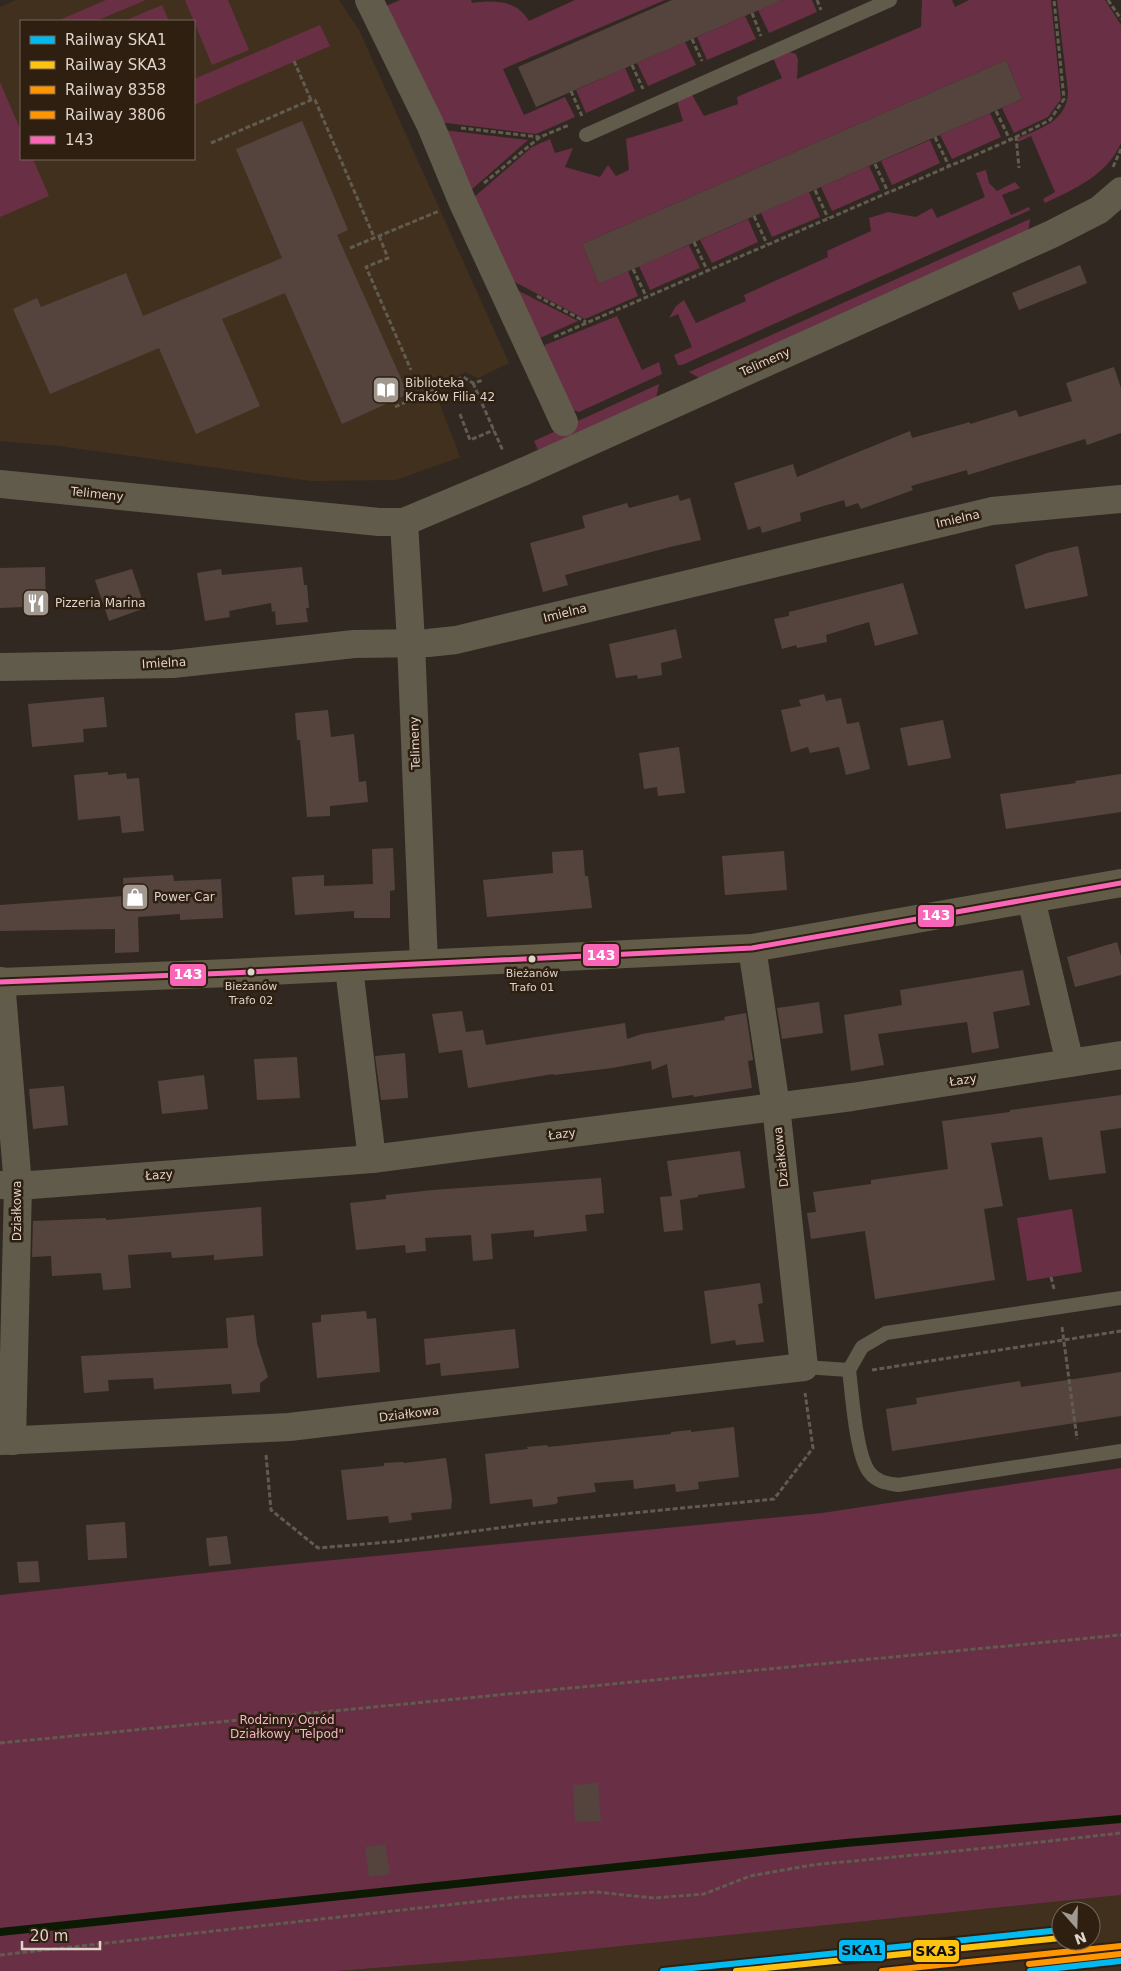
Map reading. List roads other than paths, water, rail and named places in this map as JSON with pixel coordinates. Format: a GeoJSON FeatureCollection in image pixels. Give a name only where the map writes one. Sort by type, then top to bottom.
{"type":"FeatureCollection","features":[{"type":"Feature","properties":{"kind":"street"},"geometry":{"type":"LineString","coordinates":[[369,0],[430,124],[462,201],[564,422]]}},
{"type":"Feature","properties":{"kind":"street","name":"Telimeny"},"geometry":{"type":"LineString","coordinates":[[0,484],[379,522],[404,522],[525,471],[1052,234],[1099,210],[1121,191]]}},
{"type":"Feature","properties":{"kind":"street","name":"Imielna"},"geometry":{"type":"LineString","coordinates":[[0,667],[173,664],[354,644],[428,643],[456,640],[992,511],[1121,499]]}},
{"type":"Feature","properties":{"kind":"street","name":"Telimeny"},"geometry":{"type":"LineString","coordinates":[[404,522],[411,642],[424,964]]}},
{"type":"Feature","properties":{"kind":"street"},"geometry":{"type":"LineString","coordinates":[[1,982],[349,968],[752,948],[1121,883]]}},
{"type":"Feature","properties":{"kind":"street"},"geometry":{"type":"LineString","coordinates":[[1031,899],[1070,1063]]}},
{"type":"Feature","properties":{"kind":"street","name":"Działkowa"},"geometry":{"type":"LineString","coordinates":[[1,982],[9,1186],[6,1441],[263,1429],[338,1422],[804,1367],[776,1106],[752,948]]}},
{"type":"Feature","properties":{"kind":"street"},"geometry":{"type":"LineString","coordinates":[[349,968],[372,1159]]}},
{"type":"Feature","properties":{"kind":"street","name":"Łazy"},"geometry":{"type":"LineString","coordinates":[[9,1186],[372,1159],[861,1096],[1121,1056]]}},
{"type":"Feature","properties":{"kind":"lane"},"geometry":{"type":"LineString","coordinates":[[586,136],[890,0]]}},
{"type":"Feature","properties":{"kind":"lane"},"geometry":{"type":"LineString","coordinates":[[1121,1298],[886,1333],[862,1347],[849,1370],[862,1459],[870,1473],[880,1482],[898,1485],[1121,1451]]}},
{"type":"Feature","properties":{"kind":"lane","name":"Działkowa"},"geometry":{"type":"LineString","coordinates":[[804,1367],[849,1370]]}},
{"type":"Feature","properties":{"kind":"waterway"},"geometry":{"type":"LineString","coordinates":[[0,1932],[846,1843],[1121,1819]]}},
{"type":"Feature","properties":{"kind":"rail line","name":"SKA1"},"geometry":{"type":"LineString","coordinates":[[663,1971],[1051,1931]]}},
{"type":"Feature","properties":{"kind":"rail line","name":"SKA3"},"geometry":{"type":"LineString","coordinates":[[736,1971],[1051,1939]]}},
{"type":"Feature","properties":{"kind":"rail line","name":"8358"},"geometry":{"type":"LineString","coordinates":[[882,1971],[1121,1946]]}},
{"type":"Feature","properties":{"kind":"rail line","name":"3806"},"geometry":{"type":"LineString","coordinates":[[1029,1964],[1120,1954]]}},
{"type":"Feature","properties":{"kind":"rail line","name":"SKA1"},"geometry":{"type":"LineString","coordinates":[[1030,1971],[1121,1961]]}},
{"type":"Feature","properties":{"kind":"place","name":"Biblioteka Kraków Filia 42"},"geometry":{"type":"Point","coordinates":[386,390]}},
{"type":"Feature","properties":{"kind":"place","name":"Pizzeria Marina"},"geometry":{"type":"Point","coordinates":[36,603]}},
{"type":"Feature","properties":{"kind":"place","name":"Power Car"},"geometry":{"type":"Point","coordinates":[135,897]}},
{"type":"Feature","properties":{"kind":"place","name":"Bieżanów Trafo 01"},"geometry":{"type":"Point","coordinates":[532,959]}},
{"type":"Feature","properties":{"kind":"place","name":"Bieżanów Trafo 02"},"geometry":{"type":"Point","coordinates":[251,972]}},
{"type":"Feature","properties":{"kind":"park label","name":"Rodzinny Ogród Działkowy \"Telpod\""},"geometry":{"type":"Point","coordinates":[287,1727]}}]}
